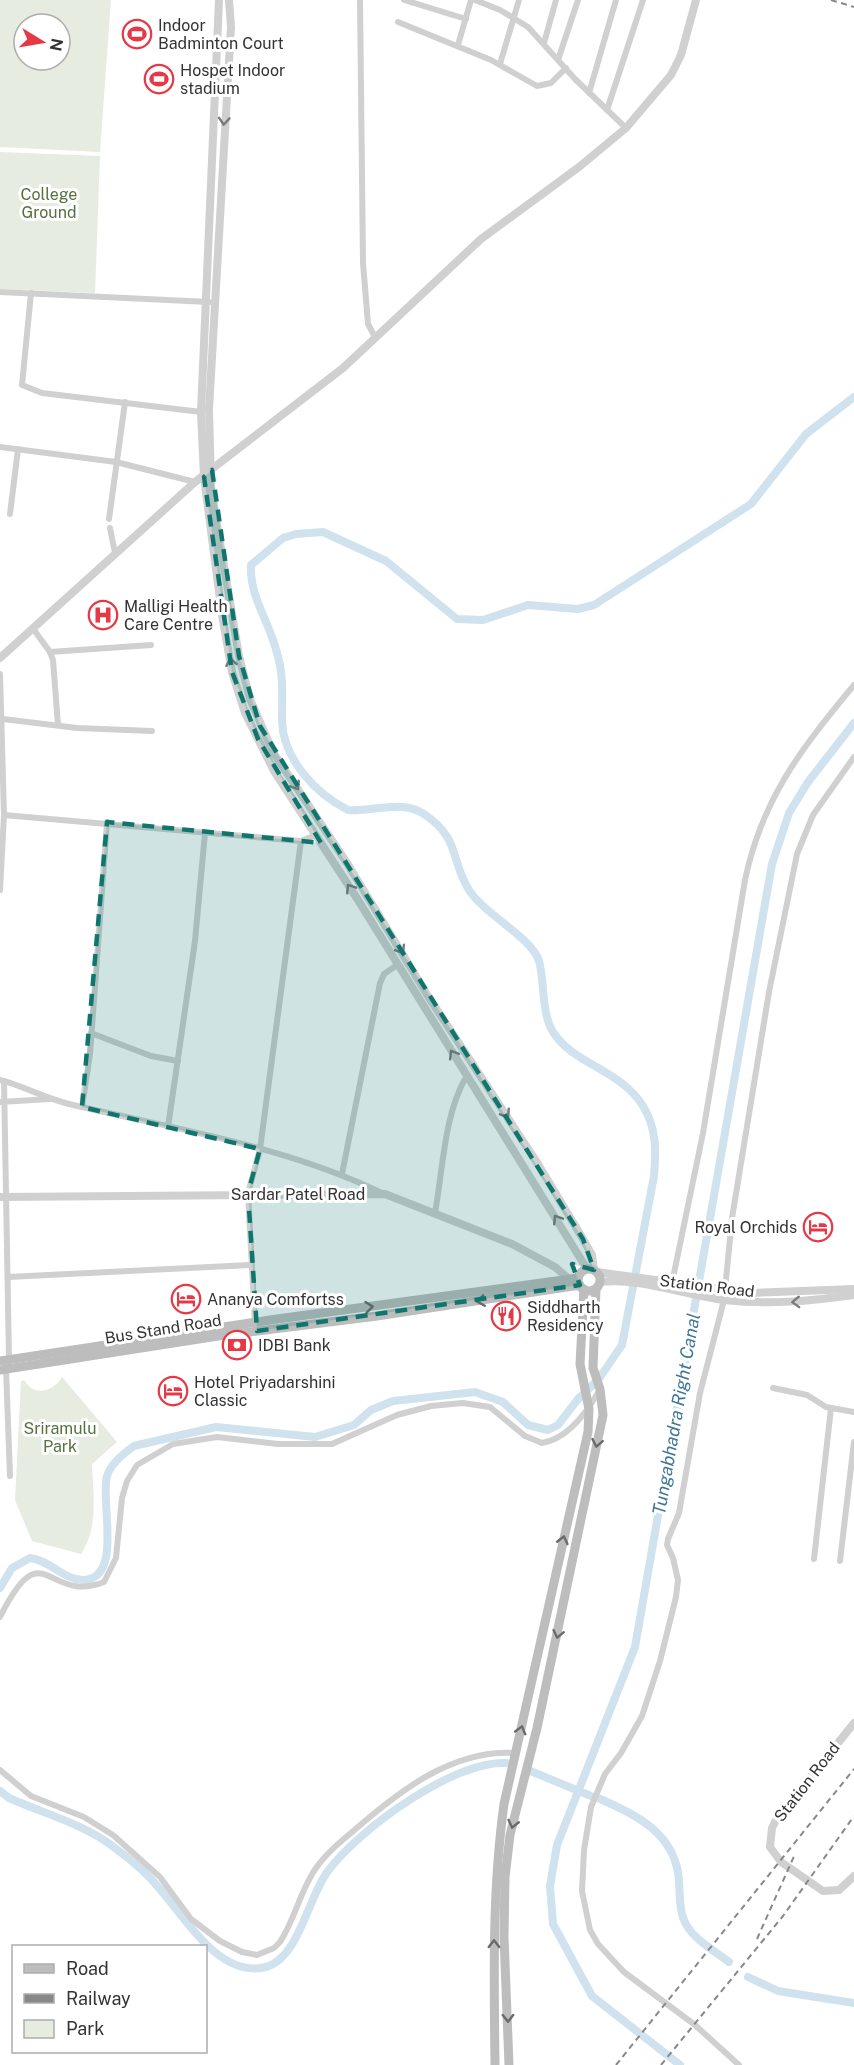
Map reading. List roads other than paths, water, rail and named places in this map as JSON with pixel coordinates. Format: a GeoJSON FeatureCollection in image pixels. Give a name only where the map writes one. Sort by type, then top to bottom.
{"type":"FeatureCollection","features":[{"type":"Feature","properties":{"kind":"main road"},"geometry":{"type":"LineString","coordinates":[[495,2065],[495,1881],[504,1804],[588,1432],[588,1405],[580,1369],[578,1283],[593,1271],[598,1286],[593,1368],[600,1387],[603,1415],[574,1561],[510,1834],[505,1877],[504,1937],[509,2065]]}},
{"type":"Feature","properties":{"kind":"main road","name":"Bus Stand Road"},"geometry":{"type":"LineString","coordinates":[[4,1365],[256,1327],[376,1316],[578,1283],[598,1286]]}},
{"type":"Feature","properties":{"kind":"street"},"geometry":{"type":"LineString","coordinates":[[219,0],[212,149],[209,409],[216,518],[239,656],[250,699],[273,752],[377,911],[428,996],[583,1239],[592,1255],[593,1271]]}},
{"type":"Feature","properties":{"kind":"street"},"geometry":{"type":"LineString","coordinates":[[229,0],[231,27],[201,412],[204,477],[222,615],[245,713],[263,750],[466,1077],[593,1271],[620,1278],[721,1295]]}},
{"type":"Feature","properties":{"kind":"street"},"geometry":{"type":"LineString","coordinates":[[360,0],[363,263],[368,324],[375,338]]}},
{"type":"Feature","properties":{"kind":"street"},"geometry":{"type":"LineString","coordinates":[[404,0],[466,19]]}},
{"type":"Feature","properties":{"kind":"street"},"geometry":{"type":"LineString","coordinates":[[458,45],[473,0],[515,18],[544,43],[589,93],[626,128]]}},
{"type":"Feature","properties":{"kind":"street"},"geometry":{"type":"LineString","coordinates":[[500,64],[519,0]]}},
{"type":"Feature","properties":{"kind":"street"},"geometry":{"type":"LineString","coordinates":[[544,43],[556,0]]}},
{"type":"Feature","properties":{"kind":"street"},"geometry":{"type":"LineString","coordinates":[[558,60],[578,0]]}},
{"type":"Feature","properties":{"kind":"street"},"geometry":{"type":"LineString","coordinates":[[589,93],[616,0]]}},
{"type":"Feature","properties":{"kind":"street"},"geometry":{"type":"LineString","coordinates":[[607,110],[643,0]]}},
{"type":"Feature","properties":{"kind":"street"},"geometry":{"type":"LineString","coordinates":[[0,658],[34,630],[115,553],[195,482],[343,368],[481,239],[579,167],[626,128],[671,75],[681,55],[696,0]]}},
{"type":"Feature","properties":{"kind":"street"},"geometry":{"type":"LineString","coordinates":[[398,22],[458,45],[542,87],[551,84],[566,68]]}},
{"type":"Feature","properties":{"kind":"street"},"geometry":{"type":"LineString","coordinates":[[0,292],[210,302]]}},
{"type":"Feature","properties":{"kind":"street"},"geometry":{"type":"LineString","coordinates":[[30,293],[21,385],[42,393],[201,412]]}},
{"type":"Feature","properties":{"kind":"street"},"geometry":{"type":"LineString","coordinates":[[109,519],[125,402]]}},
{"type":"Feature","properties":{"kind":"street"},"geometry":{"type":"LineString","coordinates":[[0,447],[116,462],[195,482]]}},
{"type":"Feature","properties":{"kind":"street"},"geometry":{"type":"LineString","coordinates":[[10,514],[18,449]]}},
{"type":"Feature","properties":{"kind":"street"},"geometry":{"type":"LineString","coordinates":[[110,528],[115,553]]}},
{"type":"Feature","properties":{"kind":"street"},"geometry":{"type":"LineString","coordinates":[[34,630],[50,652],[54,665],[58,725]]}},
{"type":"Feature","properties":{"kind":"street"},"geometry":{"type":"LineString","coordinates":[[50,652],[151,645]]}},
{"type":"Feature","properties":{"kind":"street"},"geometry":{"type":"LineString","coordinates":[[0,674],[4,814],[0,890]]}},
{"type":"Feature","properties":{"kind":"street"},"geometry":{"type":"LineString","coordinates":[[677,1286],[745,880],[757,833],[779,786],[854,685]]}},
{"type":"Feature","properties":{"kind":"street"},"geometry":{"type":"LineString","coordinates":[[3,719],[152,731]]}},
{"type":"Feature","properties":{"kind":"street"},"geometry":{"type":"LineString","coordinates":[[739,2065],[695,2025],[640,1985],[607,1955],[591,1930],[582,1891],[584,1850],[591,1808],[605,1774],[621,1753],[642,1716],[668,1629],[678,1580],[673,1558],[667,1545],[679,1513],[700,1393],[721,1295],[770,992],[797,854],[813,816],[854,757]]}},
{"type":"Feature","properties":{"kind":"street"},"geometry":{"type":"LineString","coordinates":[[4,814],[301,841],[316,835]]}},
{"type":"Feature","properties":{"kind":"street"},"geometry":{"type":"LineString","coordinates":[[82,1107],[91,1033],[107,822]]}},
{"type":"Feature","properties":{"kind":"street"},"geometry":{"type":"LineString","coordinates":[[168,1127],[195,941],[205,833]]}},
{"type":"Feature","properties":{"kind":"street"},"geometry":{"type":"LineString","coordinates":[[256,1327],[250,1266],[248,1193],[260,1149],[301,841]]}},
{"type":"Feature","properties":{"kind":"street"},"geometry":{"type":"LineString","coordinates":[[342,1174],[380,982],[384,974],[398,965]]}},
{"type":"Feature","properties":{"kind":"street"},"geometry":{"type":"LineString","coordinates":[[91,1033],[151,1056],[178,1061]]}},
{"type":"Feature","properties":{"kind":"street"},"geometry":{"type":"LineString","coordinates":[[435,1213],[453,1109],[457,1092],[466,1077]]}},
{"type":"Feature","properties":{"kind":"street"},"geometry":{"type":"LineString","coordinates":[[10,1476],[4,1365],[8,1274],[2,1080],[82,1107],[260,1149],[342,1174],[385,1194]]}},
{"type":"Feature","properties":{"kind":"street"},"geometry":{"type":"LineString","coordinates":[[2,1102],[55,1099]]}},
{"type":"Feature","properties":{"kind":"street","name":"Sardar Patel Road"},"geometry":{"type":"LineString","coordinates":[[4,1196],[385,1194],[512,1244],[555,1267],[578,1283]]}},
{"type":"Feature","properties":{"kind":"street"},"geometry":{"type":"LineString","coordinates":[[0,1273],[250,1266]]}},
{"type":"Feature","properties":{"kind":"street"},"geometry":{"type":"LineString","coordinates":[[598,1286],[620,1278]]}},
{"type":"Feature","properties":{"kind":"street","name":"Station Road"},"geometry":{"type":"LineString","coordinates":[[721,1295],[854,1288]]}},
{"type":"Feature","properties":{"kind":"street","name":"Station Road"},"geometry":{"type":"LineString","coordinates":[[721,1295],[798,1302],[854,1295]]}},
{"type":"Feature","properties":{"kind":"street"},"geometry":{"type":"LineString","coordinates":[[0,1617],[14,1591],[26,1576],[32,1573],[42,1573],[73,1585],[95,1586],[104,1582],[116,1558],[122,1498],[133,1470],[153,1454],[173,1444],[217,1437],[278,1444],[332,1444],[397,1415],[431,1406],[463,1403],[490,1407],[525,1436],[542,1443],[559,1437],[588,1405],[600,1387]]}},
{"type":"Feature","properties":{"kind":"street"},"geometry":{"type":"LineString","coordinates":[[773,1388],[807,1395],[831,1408],[854,1412]]}},
{"type":"Feature","properties":{"kind":"street"},"geometry":{"type":"LineString","coordinates":[[814,1559],[831,1408]]}},
{"type":"Feature","properties":{"kind":"street"},"geometry":{"type":"LineString","coordinates":[[840,1561],[854,1444]]}},
{"type":"Feature","properties":{"kind":"street","name":"Station Road"},"geometry":{"type":"LineString","coordinates":[[854,1723],[776,1820],[769,1839],[770,1847],[781,1862],[823,1891],[838,1890],[854,1876]]}},
{"type":"Feature","properties":{"kind":"street"},"geometry":{"type":"LineString","coordinates":[[0,1770],[31,1796],[84,1817],[113,1835],[160,1877],[199,1926],[232,1947],[256,1955],[280,1942],[307,1882],[326,1855],[390,1799],[416,1782],[454,1764],[487,1753],[516,1753]]}},
{"type":"Feature","properties":{"kind":"waterway"},"geometry":{"type":"LineString","coordinates":[[0,1588],[12,1568],[30,1558],[44,1562],[77,1579],[85,1580],[97,1576],[107,1552],[107,1476],[122,1455],[134,1446],[216,1427],[315,1437],[354,1425],[371,1410],[393,1401],[475,1392],[503,1402],[528,1425],[548,1430],[558,1425],[578,1399],[598,1380],[622,1345],[654,1176],[654,1140],[648,1115],[622,1083],[573,1052],[553,1032],[545,1007],[539,961],[534,952],[517,934],[485,908],[469,890],[449,841],[436,823],[424,814],[406,807],[348,810],[324,795],[303,774],[288,749],[284,735],[282,679],[279,662],[274,642],[253,588],[251,565],[283,538],[296,534],[323,532],[386,561],[457,619],[483,620],[528,605],[578,609],[594,605],[751,504],[806,434],[854,397]]}},
{"type":"Feature","properties":{"kind":"waterway","name":"Tungabhadra Right Canal"},"geometry":{"type":"LineString","coordinates":[[680,2065],[592,1996],[553,1924],[550,1886],[557,1845],[635,1647],[772,864],[789,813],[808,782],[854,723]]}},
{"type":"Feature","properties":{"kind":"waterway"},"geometry":{"type":"LineString","coordinates":[[207,1946],[233,1964],[249,1968],[266,1967],[277,1961],[295,1940],[328,1871],[361,1836],[409,1800],[435,1785],[460,1773],[485,1765],[506,1763]]}},
{"type":"Feature","properties":{"kind":"waterway"},"geometry":{"type":"LineString","coordinates":[[528,1770],[591,1796]]}},
{"type":"Feature","properties":{"kind":"waterway"},"geometry":{"type":"LineString","coordinates":[[0,1791],[9,1798],[90,1832],[115,1848],[149,1877],[206,1945]]}},
{"type":"Feature","properties":{"kind":"waterway"},"geometry":{"type":"LineString","coordinates":[[598,1798],[640,1819],[662,1838],[676,1864],[684,1921],[701,1941],[729,1962]]}},
{"type":"Feature","properties":{"kind":"waterway"},"geometry":{"type":"LineString","coordinates":[[748,1977],[778,1991],[854,2003]]}},
{"type":"Feature","properties":{"kind":"railway"},"geometry":{"type":"LineString","coordinates":[[831,0],[854,7]]}},
{"type":"Feature","properties":{"kind":"railway"},"geometry":{"type":"LineString","coordinates":[[616,2065],[854,1769]]}},
{"type":"Feature","properties":{"kind":"railway"},"geometry":{"type":"LineString","coordinates":[[661,2065],[783,1916],[854,1816]]}},
{"type":"Feature","properties":{"kind":"railway"},"geometry":{"type":"LineString","coordinates":[[757,1939],[795,1854]]}},
{"type":"Feature","properties":{"kind":"place","name":"Indoor Badminton Court"},"geometry":{"type":"Point","coordinates":[137,34]}},
{"type":"Feature","properties":{"kind":"place","name":"Hospet Indoor stadium"},"geometry":{"type":"Point","coordinates":[159,79]}},
{"type":"Feature","properties":{"kind":"place","name":"Malligi Health Care Centre"},"geometry":{"type":"Point","coordinates":[103,615]}},
{"type":"Feature","properties":{"kind":"place","name":"Royal Orchids"},"geometry":{"type":"Point","coordinates":[818,1227]}},
{"type":"Feature","properties":{"kind":"place","name":"Ananya Comfortss"},"geometry":{"type":"Point","coordinates":[186,1299]}},
{"type":"Feature","properties":{"kind":"place","name":"Siddharth Residency"},"geometry":{"type":"Point","coordinates":[506,1316]}},
{"type":"Feature","properties":{"kind":"place","name":"IDBI Bank"},"geometry":{"type":"Point","coordinates":[237,1345]}},
{"type":"Feature","properties":{"kind":"place","name":"Hotel Priyadarshini Classic"},"geometry":{"type":"Point","coordinates":[173,1391]}},
{"type":"Feature","properties":{"kind":"park label","name":"College Ground"},"geometry":{"type":"Point","coordinates":[49,203]}},
{"type":"Feature","properties":{"kind":"park label","name":"Sriramulu Park"},"geometry":{"type":"Point","coordinates":[60,1437]}}]}
